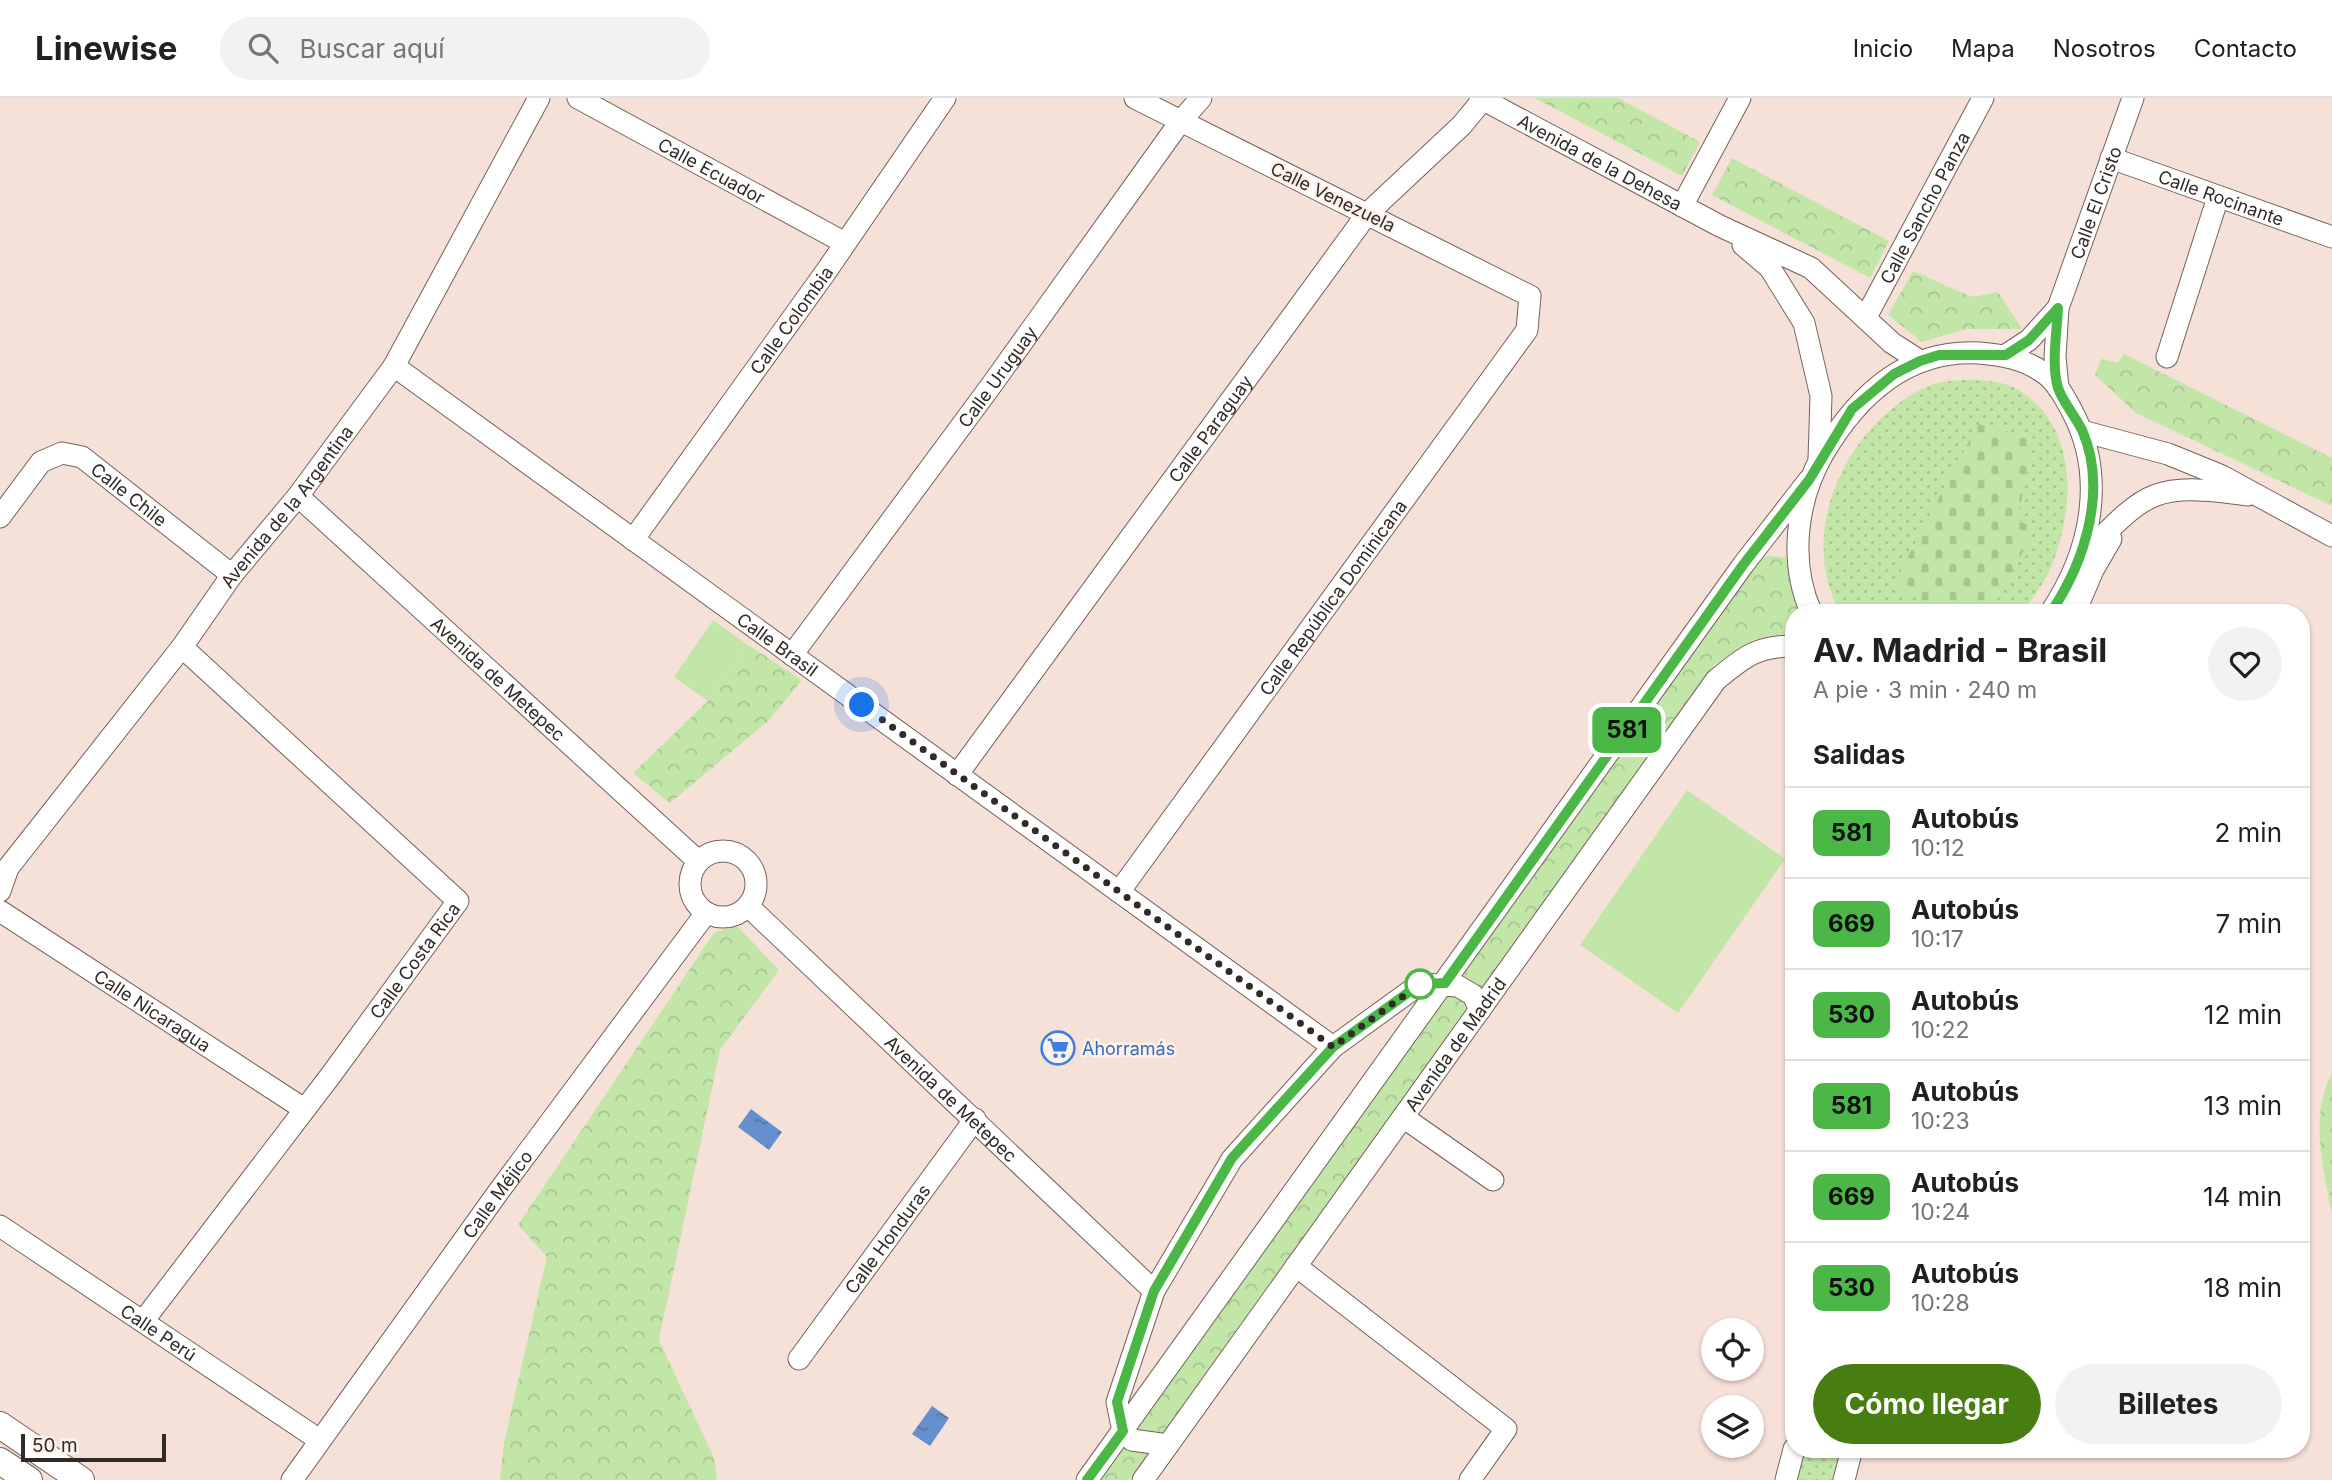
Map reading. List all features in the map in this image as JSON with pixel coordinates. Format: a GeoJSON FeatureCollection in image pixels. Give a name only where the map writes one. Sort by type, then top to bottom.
{"type":"FeatureCollection","features":[{"type":"Feature","properties":{"kind":"main road"},"geometry":{"type":"LineString","coordinates":[[0,1425],[81,1480]]}},
{"type":"Feature","properties":{"kind":"main road"},"geometry":{"type":"LineString","coordinates":[[0,1461],[29,1480]]}},
{"type":"Feature","properties":{"kind":"street","name":"Avenida de la Argentina"},"geometry":{"type":"LineString","coordinates":[[0,891],[8,868],[182,647],[232,576],[298,496],[394,366],[540,98]]}},
{"type":"Feature","properties":{"kind":"street","name":"Calle Ecuador"},"geometry":{"type":"LineString","coordinates":[[578,98],[845,243]]}},
{"type":"Feature","properties":{"kind":"street","name":"Calle Colombia"},"geometry":{"type":"LineString","coordinates":[[633,540],[945,98]]}},
{"type":"Feature","properties":{"kind":"street","name":"Calle Venezuela"},"geometry":{"type":"LineString","coordinates":[[1135,98],[1530,296]]}},
{"type":"Feature","properties":{"kind":"street","name":"Calle Uruguay"},"geometry":{"type":"LineString","coordinates":[[792,655],[993,383],[1180,122],[1201,98]]}},
{"type":"Feature","properties":{"kind":"street"},"geometry":{"type":"LineString","coordinates":[[1682,206],[1740,98]]}},
{"type":"Feature","properties":{"kind":"street","name":"Calle Sancho Panza"},"geometry":{"type":"LineString","coordinates":[[1866,317],[1983,98]]}},
{"type":"Feature","properties":{"kind":"street","name":"Calle El Cristo"},"geometry":{"type":"LineString","coordinates":[[2058,388],[2055,357],[2058,308],[2133,98]]}},
{"type":"Feature","properties":{"kind":"street","name":"Avenida de la Dehesa"},"geometry":{"type":"LineString","coordinates":[[1482,99],[1720,226],[1811,268],[1892,343],[1920,361]]}},
{"type":"Feature","properties":{"kind":"street","name":"Calle Paraguay"},"geometry":{"type":"LineString","coordinates":[[957,775],[1367,214],[1462,125],[1482,99]]}},
{"type":"Feature","properties":{"kind":"street","name":"Calle Rocinante"},"geometry":{"type":"LineString","coordinates":[[2111,158],[2332,237]]}},
{"type":"Feature","properties":{"kind":"street"},"geometry":{"type":"LineString","coordinates":[[2167,357],[2218,197]]}},
{"type":"Feature","properties":{"kind":"street","name":"Avenida de la Dehesa"},"geometry":{"type":"LineString","coordinates":[[1720,226],[1770,268],[1804,323],[1822,396],[1814,470]]}},
{"type":"Feature","properties":{"kind":"street","name":"Calle República Dominicana"},"geometry":{"type":"LineString","coordinates":[[1119,892],[1527,330],[1530,296]]}},
{"type":"Feature","properties":{"kind":"street","name":"Calle El Cristo"},"geometry":{"type":"LineString","coordinates":[[2006,355],[2029,340],[2058,308]]}},
{"type":"Feature","properties":{"kind":"street"},"geometry":{"type":"LineString","coordinates":[[1087,1480],[1743,565],[1814,470],[1852,409],[1894,374],[1939,355],[2006,355],[2045,374],[2058,388],[2082,431],[2091,470],[2091,514],[2063,604]]}},
{"type":"Feature","properties":{"kind":"street","name":"Calle Brasil"},"geometry":{"type":"LineString","coordinates":[[394,366],[1333,1047]]}},
{"type":"Feature","properties":{"kind":"street"},"geometry":{"type":"LineString","coordinates":[[2082,431],[2168,454],[2222,476],[2332,536]]}},
{"type":"Feature","properties":{"kind":"street","name":"Calle Chile"},"geometry":{"type":"LineString","coordinates":[[0,517],[41,462],[62,453],[82,457],[232,576]]}},
{"type":"Feature","properties":{"kind":"street"},"geometry":{"type":"LineString","coordinates":[[1809,604],[1797,554],[1801,513],[1814,470]]}},
{"type":"Feature","properties":{"kind":"street"},"geometry":{"type":"LineString","coordinates":[[2078,561],[2129,509],[2157,492],[2190,487],[2260,497]]}},
{"type":"Feature","properties":{"kind":"street","name":"Avenida de Metepec"},"geometry":{"type":"LineString","coordinates":[[298,496],[698,861]]}},
{"type":"Feature","properties":{"kind":"street"},"geometry":{"type":"LineString","coordinates":[[2065,604],[2093,570],[2129,509]]}},
{"type":"Feature","properties":{"kind":"street","name":"Avenida de Madrid"},"geometry":{"type":"LineString","coordinates":[[1143,1480],[1716,680],[1744,657],[1768,646],[1785,646]]}},
{"type":"Feature","properties":{"kind":"street","name":"Calle Costa Rica"},"geometry":{"type":"LineString","coordinates":[[144,1320],[304,1110],[458,901],[182,647]]}},
{"type":"Feature","properties":{"kind":"street"},"geometry":{"type":"LineString","coordinates":[[718,850],[741,855],[754,873],[756,884],[748,906],[728,917],[706,913],[698,907],[689,889],[692,869],[698,861],[718,850]]}},
{"type":"Feature","properties":{"kind":"street","name":"Avenida de Metepec"},"geometry":{"type":"LineString","coordinates":[[748,906],[1154,1291]]}},
{"type":"Feature","properties":{"kind":"street","name":"Calle Nicaragua"},"geometry":{"type":"LineString","coordinates":[[0,911],[304,1110]]}},
{"type":"Feature","properties":{"kind":"street","name":"Calle Méjico"},"geometry":{"type":"LineString","coordinates":[[292,1480],[318,1439],[706,913]]}},
{"type":"Feature","properties":{"kind":"street"},"geometry":{"type":"LineString","coordinates":[[1168,1445],[1132,1440],[1123,1431],[1117,1402],[1154,1291],[1232,1158],[1333,1047],[1420,984],[1445,983],[1465,989],[1473,995],[1480,1010]]}},
{"type":"Feature","properties":{"kind":"street"},"geometry":{"type":"LineString","coordinates":[[1403,1117],[1493,1180]]}},
{"type":"Feature","properties":{"kind":"street","name":"Calle Honduras"},"geometry":{"type":"LineString","coordinates":[[799,1359],[975,1119]]}},
{"type":"Feature","properties":{"kind":"street","name":"Calle Perú"},"geometry":{"type":"LineString","coordinates":[[0,1226],[318,1439]]}},
{"type":"Feature","properties":{"kind":"street"},"geometry":{"type":"LineString","coordinates":[[1296,1266],[1506,1429],[1470,1480]]}},
{"type":"Feature","properties":{"kind":"street"},"geometry":{"type":"LineString","coordinates":[[1786,1480],[1792,1458]]}},
{"type":"Feature","properties":{"kind":"street"},"geometry":{"type":"LineString","coordinates":[[1844,1480],[1850,1458]]}},
{"type":"Feature","properties":{"kind":"green space"},"geometry":{"type":"Polygon","coordinates":[[[1535,98],[1618,98],[1700,142],[1682,176],[1535,98]]]}},
{"type":"Feature","properties":{"kind":"green space"},"geometry":{"type":"Polygon","coordinates":[[[1732,158],[1889,241],[1870,278],[1712,195],[1732,158]]]}},
{"type":"Feature","properties":{"kind":"green space"},"geometry":{"type":"Polygon","coordinates":[[[1913,271],[1972,297],[1998,292],[2022,329],[1966,329],[1922,342],[1888,315],[1913,271]]]}},
{"type":"Feature","properties":{"kind":"green space"},"geometry":{"type":"Polygon","coordinates":[[[2124,354],[2332,458],[2332,506],[2136,413],[2095,375],[2101,359],[2118,363],[2124,354]]]}},
{"type":"Feature","properties":{"kind":"green space"},"geometry":{"type":"Polygon","coordinates":[[[1982,380],[2011,386],[2038,405],[2053,425],[2062,448],[2067,473],[2067,498],[2058,549],[2049,572],[2028,604],[1837,604],[1828,581],[1824,548],[1827,515],[1837,482],[1853,452],[1874,426],[1899,403],[1928,386],[1982,380]]]}},
{"type":"Feature","properties":{"kind":"green space"},"geometry":{"type":"Polygon","coordinates":[[[1978,424],[2033,438],[2018,520],[2035,529],[1995,604],[1930,604],[1893,585],[1978,424]]]}},
{"type":"Feature","properties":{"kind":"green space"},"geometry":{"type":"Polygon","coordinates":[[[1762,556],[1786,557],[1796,604],[1785,604],[1785,634],[1755,639],[1714,665],[1129,1480],[1101,1480],[1762,556]]]}},
{"type":"Feature","properties":{"kind":"green space"},"geometry":{"type":"Polygon","coordinates":[[[713,620],[748,645],[708,701],[674,677],[713,620]]]}},
{"type":"Feature","properties":{"kind":"green space"},"geometry":{"type":"Polygon","coordinates":[[[748,645],[802,680],[768,721],[670,803],[633,773],[708,701],[748,645]]]}},
{"type":"Feature","properties":{"kind":"green space"},"geometry":{"type":"Polygon","coordinates":[[[1687,790],[1785,859],[1678,1013],[1580,945],[1687,790]]]}},
{"type":"Feature","properties":{"kind":"green space"},"geometry":{"type":"Polygon","coordinates":[[[736,925],[779,970],[720,1050],[659,1340],[714,1458],[717,1480],[500,1480],[504,1442],[547,1257],[518,1225],[714,933],[736,925]]]}},
{"type":"Feature","properties":{"kind":"green space"},"geometry":{"type":"Polygon","coordinates":[[[2332,1073],[2332,1214],[2322,1160],[2320,1124],[2325,1089],[2332,1073]]]}},
{"type":"Feature","properties":{"kind":"green space"},"geometry":{"type":"Polygon","coordinates":[[[1800,1458],[1838,1458],[1832,1480],[1794,1480],[1800,1458]]]}},
{"type":"Feature","properties":{"kind":"water"},"geometry":{"type":"Polygon","coordinates":[[[751,1109],[782,1132],[769,1150],[738,1127],[751,1109]]]}},
{"type":"Feature","properties":{"kind":"water"},"geometry":{"type":"Polygon","coordinates":[[[932,1406],[949,1418],[930,1446],[912,1434],[932,1406]]]}},
{"type":"Feature","properties":{"kind":"bus line","name":"581"},"geometry":{"type":"LineString","coordinates":[[1087,1480],[1123,1431],[1117,1402],[1154,1291],[1232,1158],[1333,1047],[1420,984],[1445,983],[1743,565],[1809,480],[1852,409],[1874,388],[1920,361],[1939,355],[2006,355],[2029,340],[2058,308],[2055,357],[2058,388],[2082,431],[2089,457],[2092,499],[2086,537],[2078,561],[2057,604]]}},
{"type":"Feature","properties":{"kind":"place","name":"Ahorramás"},"geometry":{"type":"Point","coordinates":[1058,1048]}},
{"type":"Feature","properties":{"kind":"route"},"geometry":{"type":"LineString","coordinates":[[862,705],[1333,1047],[1420,984]]}}]}
